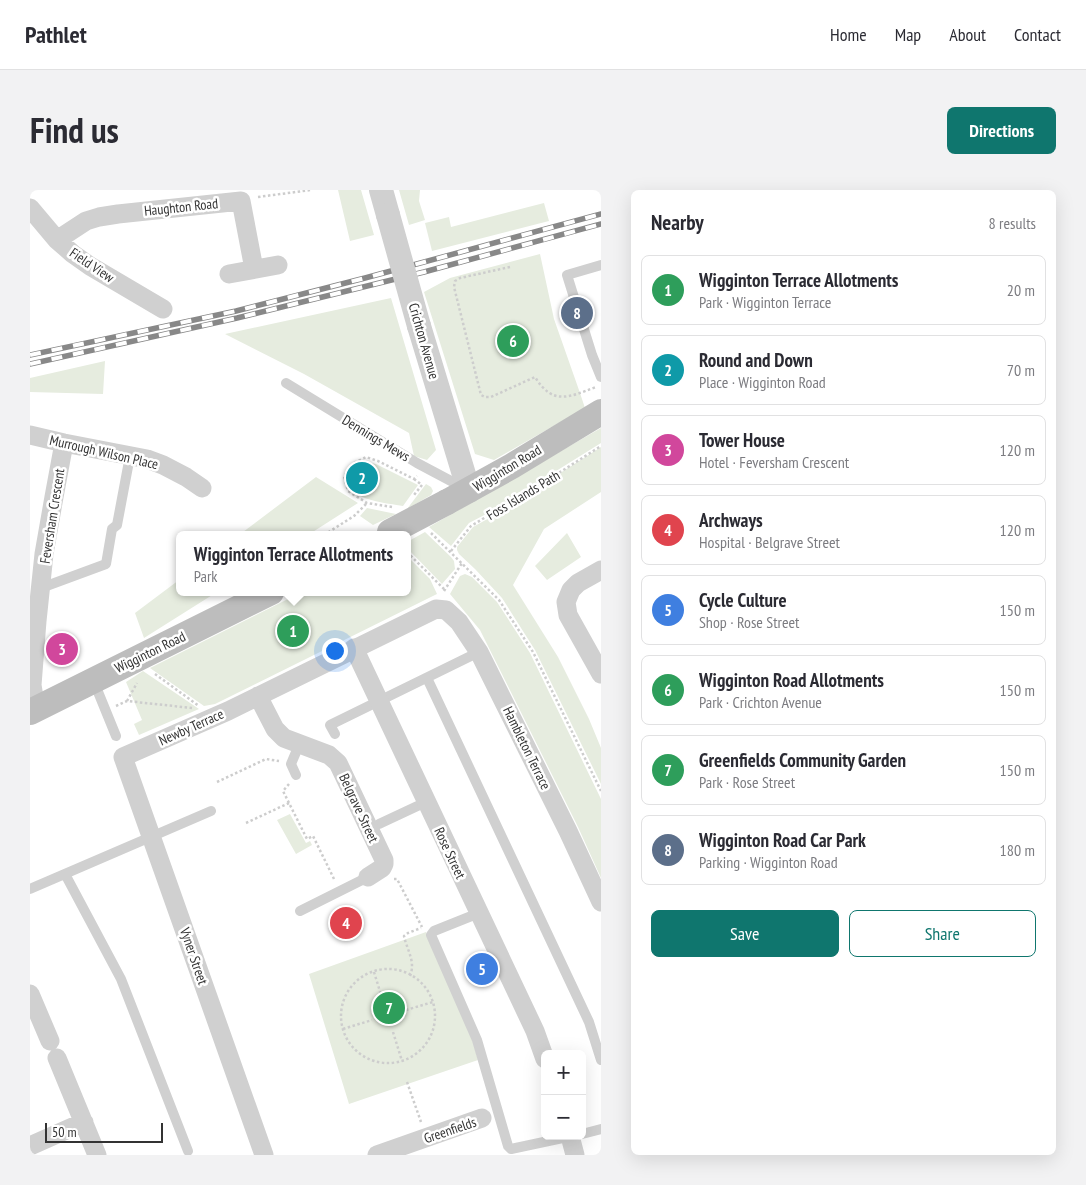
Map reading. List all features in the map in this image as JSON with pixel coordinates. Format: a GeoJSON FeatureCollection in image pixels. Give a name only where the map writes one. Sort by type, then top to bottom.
{"type":"FeatureCollection","features":[{"type":"Feature","properties":{"kind":"main road","name":"Wigginton Road"},"geometry":{"type":"LineString","coordinates":[[394,531],[458,496],[601,412]]}},
{"type":"Feature","properties":{"kind":"main road","name":"Wigginton Road"},"geometry":{"type":"LineString","coordinates":[[35,710],[93,680],[142,663],[263,596]]}},
{"type":"Feature","properties":{"kind":"street","name":"Crichton Avenue"},"geometry":{"type":"LineString","coordinates":[[381,190],[420,326],[458,496]]}},
{"type":"Feature","properties":{"kind":"street","name":"Haughton Road"},"geometry":{"type":"LineString","coordinates":[[57,240],[86,221],[99,217],[241,201]]}},
{"type":"Feature","properties":{"kind":"street"},"geometry":{"type":"LineString","coordinates":[[241,201],[254,269]]}},
{"type":"Feature","properties":{"kind":"street","name":"Field View"},"geometry":{"type":"LineString","coordinates":[[32,214],[73,254],[163,309]]}},
{"type":"Feature","properties":{"kind":"street"},"geometry":{"type":"LineString","coordinates":[[230,274],[278,265]]}},
{"type":"Feature","properties":{"kind":"street","name":"Murrough Wilson Place"},"geometry":{"type":"LineString","coordinates":[[30,435],[147,459],[186,477],[202,488]]}},
{"type":"Feature","properties":{"kind":"street","name":"Feversham Crescent"},"geometry":{"type":"LineString","coordinates":[[35,710],[32,685],[33,621],[41,588],[46,544],[64,443]]}},
{"type":"Feature","properties":{"kind":"street"},"geometry":{"type":"LineString","coordinates":[[601,570],[578,583],[571,590],[566,602],[568,614],[601,674]]}},
{"type":"Feature","properties":{"kind":"street","name":"Newby Terrace"},"geometry":{"type":"LineString","coordinates":[[123,757],[258,696],[436,609]]}},
{"type":"Feature","properties":{"kind":"street","name":"Hambleton Terrace"},"geometry":{"type":"LineString","coordinates":[[436,609],[446,610],[459,622],[478,652],[568,831],[601,902]]}},
{"type":"Feature","properties":{"kind":"street","name":"Rose Street"},"geometry":{"type":"LineString","coordinates":[[354,648],[535,1031],[542,1050]]}},
{"type":"Feature","properties":{"kind":"street","name":"Belgrave Street"},"geometry":{"type":"LineString","coordinates":[[258,696],[275,729],[284,738],[329,755],[338,764],[388,871]]}},
{"type":"Feature","properties":{"kind":"street","name":"Vyner Street"},"geometry":{"type":"LineString","coordinates":[[123,757],[264,1155]]}},
{"type":"Feature","properties":{"kind":"street"},"geometry":{"type":"LineString","coordinates":[[368,877],[382,868],[388,871]]}},
{"type":"Feature","properties":{"kind":"street"},"geometry":{"type":"LineString","coordinates":[[30,994],[97,1155]]}},
{"type":"Feature","properties":{"kind":"street","name":"Greenfields"},"geometry":{"type":"LineString","coordinates":[[377,1155],[422,1145],[482,1118]]}},
{"type":"Feature","properties":{"kind":"street"},"geometry":{"type":"LineString","coordinates":[[30,1146],[84,1122]]}},
{"type":"Feature","properties":{"kind":"street"},"geometry":{"type":"LineString","coordinates":[[571,1140],[575,1155]]}},
{"type":"Feature","properties":{"kind":"lane"},"geometry":{"type":"LineString","coordinates":[[601,265],[567,275],[592,354],[601,376]]}},
{"type":"Feature","properties":{"kind":"lane","name":"Dennings Mews"},"geometry":{"type":"LineString","coordinates":[[286,383],[426,468],[458,496]]}},
{"type":"Feature","properties":{"kind":"lane"},"geometry":{"type":"LineString","coordinates":[[41,588],[106,564],[112,529],[117,525],[130,456]]}},
{"type":"Feature","properties":{"kind":"lane"},"geometry":{"type":"LineString","coordinates":[[335,734],[330,725],[478,652]]}},
{"type":"Feature","properties":{"kind":"lane"},"geometry":{"type":"LineString","coordinates":[[427,678],[589,1022],[601,1060]]}},
{"type":"Feature","properties":{"kind":"lane"},"geometry":{"type":"LineString","coordinates":[[93,680],[116,736]]}},
{"type":"Feature","properties":{"kind":"lane"},"geometry":{"type":"LineString","coordinates":[[296,775],[291,764],[298,744]]}},
{"type":"Feature","properties":{"kind":"lane"},"geometry":{"type":"LineString","coordinates":[[379,824],[426,802]]}},
{"type":"Feature","properties":{"kind":"lane"},"geometry":{"type":"LineString","coordinates":[[30,889],[211,811]]}},
{"type":"Feature","properties":{"kind":"lane"},"geometry":{"type":"LineString","coordinates":[[65,874],[121,979],[188,1151]]}},
{"type":"Feature","properties":{"kind":"lane"},"geometry":{"type":"LineString","coordinates":[[300,910],[368,877]]}},
{"type":"Feature","properties":{"kind":"lane"},"geometry":{"type":"LineString","coordinates":[[479,913],[434,931],[431,935],[477,1040],[508,1146],[511,1149],[552,1140]]}},
{"type":"Feature","properties":{"kind":"lane"},"geometry":{"type":"LineString","coordinates":[[586,1133],[601,1129]]}},
{"type":"Feature","properties":{"kind":"path"},"geometry":{"type":"LineString","coordinates":[[241,201],[263,196],[311,190]]}},
{"type":"Feature","properties":{"kind":"path"},"geometry":{"type":"LineString","coordinates":[[510,266],[460,278],[455,281],[454,287],[481,394],[485,398],[491,397],[535,377],[546,391],[559,397],[566,397],[601,385]]}},
{"type":"Feature","properties":{"kind":"path","name":"Foss Islands Path"},"geometry":{"type":"LineString","coordinates":[[451,551],[471,526],[601,446]]}},
{"type":"Feature","properties":{"kind":"path"},"geometry":{"type":"LineString","coordinates":[[395,507],[367,503],[348,491],[344,476],[354,463],[366,457],[414,479],[422,485],[413,497]]}},
{"type":"Feature","properties":{"kind":"path"},"geometry":{"type":"LineString","coordinates":[[414,479],[426,468]]}},
{"type":"Feature","properties":{"kind":"path"},"geometry":{"type":"LineString","coordinates":[[330,531],[354,516],[367,503]]}},
{"type":"Feature","properties":{"kind":"path"},"geometry":{"type":"LineString","coordinates":[[429,531],[499,600],[533,652],[601,791]]}},
{"type":"Feature","properties":{"kind":"path"},"geometry":{"type":"LineString","coordinates":[[411,556],[445,590]]}},
{"type":"Feature","properties":{"kind":"path"},"geometry":{"type":"LineString","coordinates":[[436,609],[445,590],[462,563]]}},
{"type":"Feature","properties":{"kind":"path"},"geometry":{"type":"LineString","coordinates":[[106,710],[127,702],[202,709],[142,663]]}},
{"type":"Feature","properties":{"kind":"path"},"geometry":{"type":"LineString","coordinates":[[127,702],[143,671],[142,663]]}},
{"type":"Feature","properties":{"kind":"path"},"geometry":{"type":"LineString","coordinates":[[217,782],[266,759],[291,764]]}},
{"type":"Feature","properties":{"kind":"path"},"geometry":{"type":"LineString","coordinates":[[296,775],[283,791],[307,839],[313,836],[339,891]]}},
{"type":"Feature","properties":{"kind":"path"},"geometry":{"type":"LineString","coordinates":[[246,823],[289,803]]}},
{"type":"Feature","properties":{"kind":"path"},"geometry":{"type":"LineString","coordinates":[[388,871],[397,879],[422,928],[431,935]]}},
{"type":"Feature","properties":{"kind":"path"},"geometry":{"type":"LineString","coordinates":[[410,976],[413,970],[413,963],[404,936],[422,928]]}},
{"type":"Feature","properties":{"kind":"path"},"geometry":{"type":"LineString","coordinates":[[391,969],[405,972],[417,979],[426,989],[433,1002],[435,1017],[432,1032],[424,1046],[413,1056],[402,1061],[384,1063],[369,1059],[356,1050],[346,1038],[343,1029],[342,1010],[345,996],[353,984],[374,972],[391,969]]}},
{"type":"Feature","properties":{"kind":"path"},"geometry":{"type":"LineString","coordinates":[[374,972],[382,998]]}},
{"type":"Feature","properties":{"kind":"path"},"geometry":{"type":"LineString","coordinates":[[406,1010],[433,1002]]}},
{"type":"Feature","properties":{"kind":"path"},"geometry":{"type":"LineString","coordinates":[[343,1029],[372,1020]]}},
{"type":"Feature","properties":{"kind":"path"},"geometry":{"type":"LineString","coordinates":[[393,1032],[402,1061]]}},
{"type":"Feature","properties":{"kind":"path"},"geometry":{"type":"LineString","coordinates":[[407,1082],[422,1145]]}},
{"type":"Feature","properties":{"kind":"shaded area"},"geometry":{"type":"Polygon","coordinates":[[[338,190],[361,190],[374,235],[350,241],[338,190]]]}},
{"type":"Feature","properties":{"kind":"shaded area"},"geometry":{"type":"Polygon","coordinates":[[[399,190],[420,190],[419,201],[425,220],[409,225],[399,190]]]}},
{"type":"Feature","properties":{"kind":"shaded area"},"geometry":{"type":"Polygon","coordinates":[[[544,203],[549,221],[432,251],[425,223],[449,217],[451,227],[544,203]]]}},
{"type":"Feature","properties":{"kind":"shaded area"},"geometry":{"type":"Polygon","coordinates":[[[540,254],[554,319],[585,408],[494,460],[475,454],[424,292],[450,278],[540,254]]]}},
{"type":"Feature","properties":{"kind":"shaded area"},"geometry":{"type":"Polygon","coordinates":[[[391,298],[436,450],[427,460],[414,456],[409,433],[304,374],[225,334],[391,298]]]}},
{"type":"Feature","properties":{"kind":"shaded area"},"geometry":{"type":"Polygon","coordinates":[[[105,361],[103,394],[30,392],[30,378],[105,361]]]}},
{"type":"Feature","properties":{"kind":"shaded area"},"geometry":{"type":"Polygon","coordinates":[[[601,428],[601,443],[492,511],[469,523],[451,546],[429,527],[601,428]]]}},
{"type":"Feature","properties":{"kind":"shaded area"},"geometry":{"type":"Polygon","coordinates":[[[601,447],[601,492],[544,529],[513,585],[558,657],[589,719],[601,748],[601,784],[535,650],[502,598],[459,554],[457,547],[473,527],[601,447]]]}},
{"type":"Feature","properties":{"kind":"shaded area"},"geometry":{"type":"Polygon","coordinates":[[[366,462],[376,464],[418,485],[403,506],[368,499],[353,491],[349,484],[351,470],[355,466],[366,462]]]}},
{"type":"Feature","properties":{"kind":"shaded area"},"geometry":{"type":"Polygon","coordinates":[[[316,477],[358,503],[314,531],[244,531],[316,477]]]}},
{"type":"Feature","properties":{"kind":"shaded area"},"geometry":{"type":"Polygon","coordinates":[[[426,484],[433,491],[431,495],[407,509],[426,484]]]}},
{"type":"Feature","properties":{"kind":"shaded area"},"geometry":{"type":"Polygon","coordinates":[[[367,508],[396,514],[373,525],[360,516],[367,508]]]}},
{"type":"Feature","properties":{"kind":"shaded area"},"geometry":{"type":"Polygon","coordinates":[[[425,532],[454,561],[455,569],[442,584],[411,552],[411,540],[425,532]]]}},
{"type":"Feature","properties":{"kind":"shaded area"},"geometry":{"type":"Polygon","coordinates":[[[567,533],[581,557],[547,580],[535,566],[567,533]]]}},
{"type":"Feature","properties":{"kind":"shaded area"},"geometry":{"type":"Polygon","coordinates":[[[411,560],[430,579],[437,594],[215,704],[204,706],[150,668],[294,596],[411,596],[411,560]]]}},
{"type":"Feature","properties":{"kind":"shaded area"},"geometry":{"type":"Polygon","coordinates":[[[465,574],[472,577],[497,602],[530,653],[601,799],[601,878],[578,827],[480,630],[450,594],[460,576],[465,574]]]}},
{"type":"Feature","properties":{"kind":"shaded area"},"geometry":{"type":"Polygon","coordinates":[[[176,582],[176,596],[211,596],[144,638],[135,613],[176,582]]]}},
{"type":"Feature","properties":{"kind":"shaded area"},"geometry":{"type":"Polygon","coordinates":[[[143,671],[199,709],[139,735],[134,724],[142,720],[126,682],[143,671]]]}},
{"type":"Feature","properties":{"kind":"shaded area"},"geometry":{"type":"Polygon","coordinates":[[[290,814],[306,843],[310,841],[312,845],[296,854],[277,820],[290,814]]]}},
{"type":"Feature","properties":{"kind":"shaded area"},"geometry":{"type":"Polygon","coordinates":[[[426,932],[473,1042],[478,1060],[349,1104],[309,974],[426,932]]]}},
{"type":"Feature","properties":{"kind":"railway"},"geometry":{"type":"LineString","coordinates":[[30,355],[236,311],[601,214]]}},
{"type":"Feature","properties":{"kind":"railway"},"geometry":{"type":"LineString","coordinates":[[30,364],[237,318],[424,272],[601,224]]}},
{"type":"Feature","properties":{"kind":"place","name":"Wigginton Road Car Park"},"geometry":{"type":"Point","coordinates":[577,313]}},
{"type":"Feature","properties":{"kind":"place","name":"Wigginton Road Allotments"},"geometry":{"type":"Point","coordinates":[513,341]}},
{"type":"Feature","properties":{"kind":"place","name":"Round and Down"},"geometry":{"type":"Point","coordinates":[362,478]}},
{"type":"Feature","properties":{"kind":"place","name":"Wigginton Terrace Allotments"},"geometry":{"type":"Point","coordinates":[293,631]}},
{"type":"Feature","properties":{"kind":"place","name":"Tower House"},"geometry":{"type":"Point","coordinates":[62,649]}},
{"type":"Feature","properties":{"kind":"place","name":"Archways"},"geometry":{"type":"Point","coordinates":[346,923]}},
{"type":"Feature","properties":{"kind":"place","name":"Cycle Culture"},"geometry":{"type":"Point","coordinates":[482,969]}},
{"type":"Feature","properties":{"kind":"place","name":"Greenfields Community Garden"},"geometry":{"type":"Point","coordinates":[389,1008]}}]}
